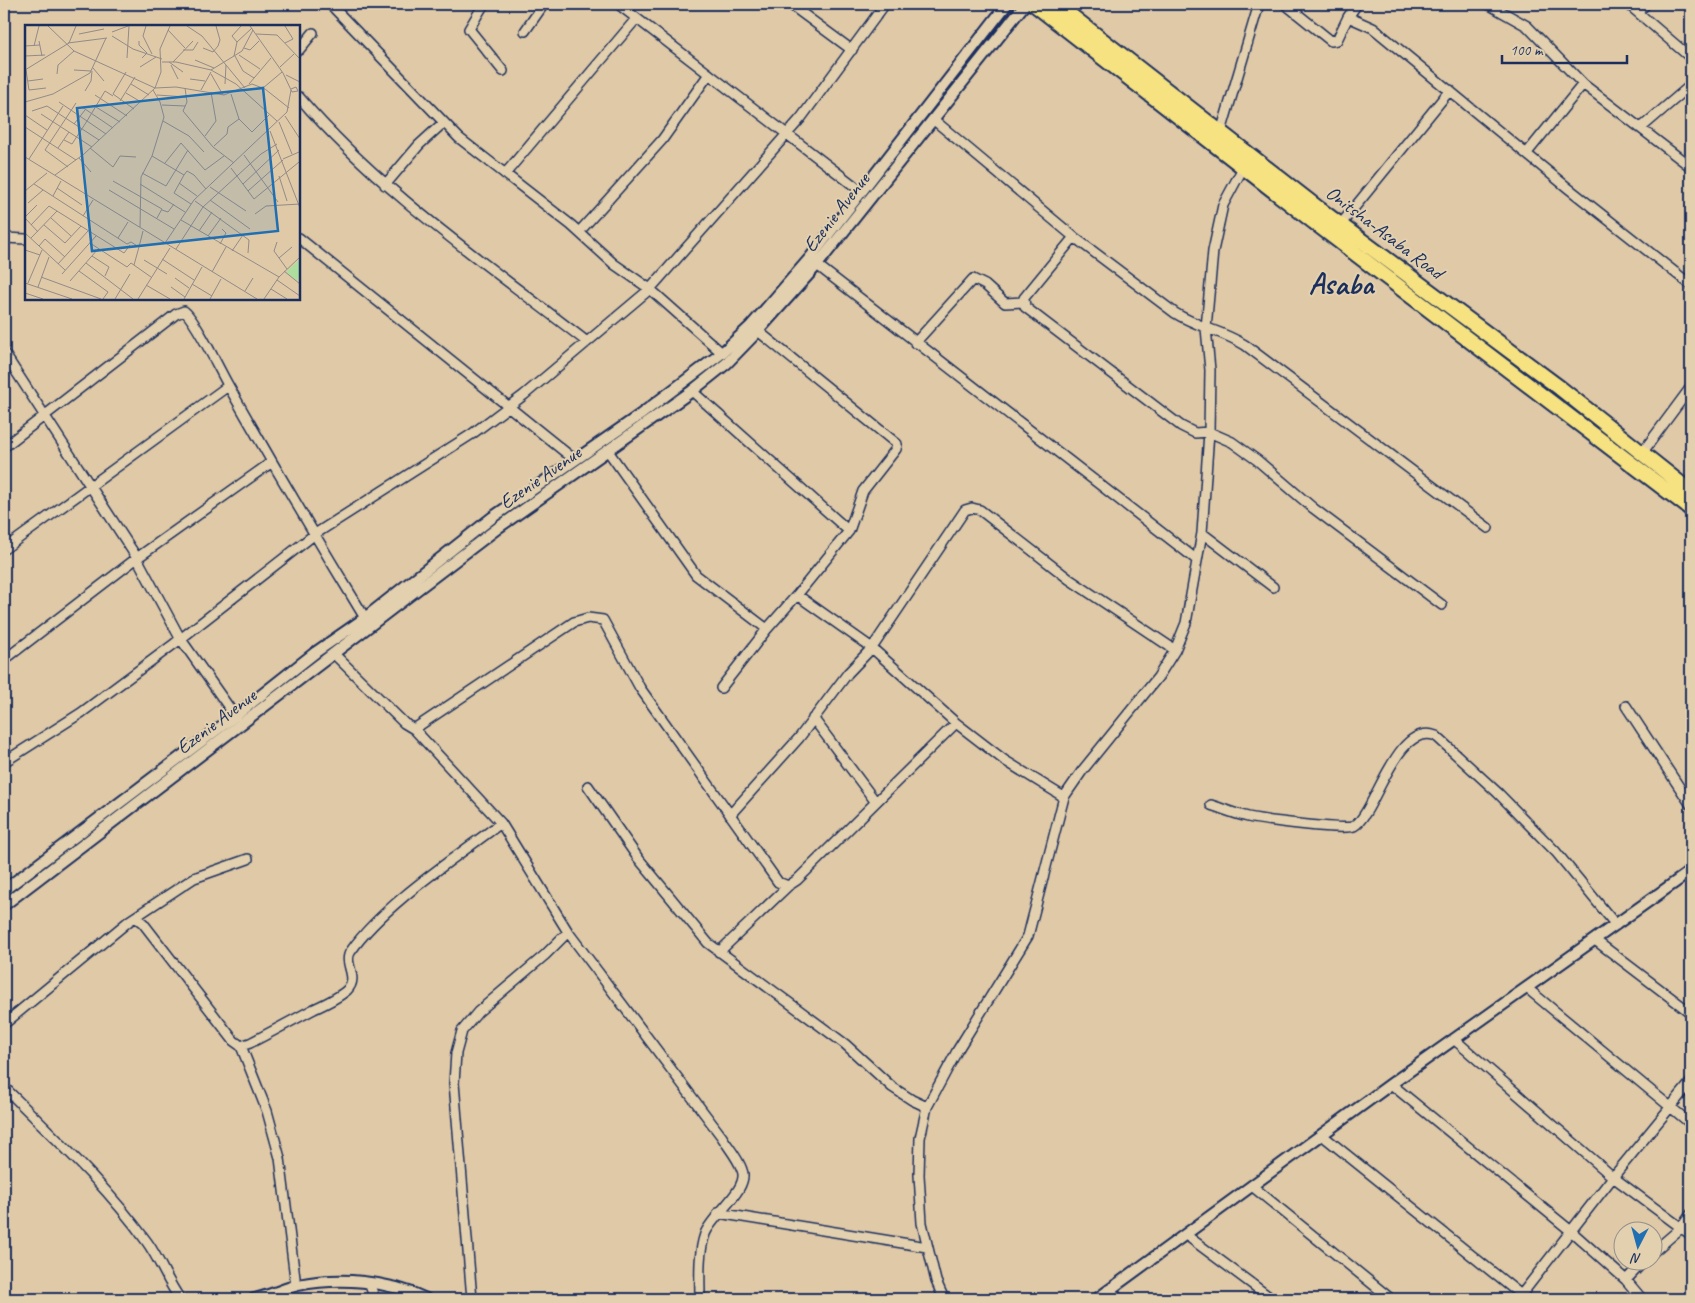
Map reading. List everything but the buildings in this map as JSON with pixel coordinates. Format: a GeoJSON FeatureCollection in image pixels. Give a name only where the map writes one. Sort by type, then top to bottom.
{"type":"FeatureCollection","features":[{"type":"Feature","properties":{"kind":"highway"},"geometry":{"type":"LineString","coordinates":[[1034,4],[1691,509]]}},
{"type":"Feature","properties":{"kind":"highway","name":"Onitsha-Asaba Road"},"geometry":{"type":"LineString","coordinates":[[1056,4],[1691,492]]}},
{"type":"Feature","properties":{"kind":"highway"},"geometry":{"type":"LineString","coordinates":[[1482,349],[1488,335]]}},
{"type":"Feature","properties":{"kind":"street"},"geometry":{"type":"LineString","coordinates":[[330,4],[404,78],[443,123],[579,232],[614,264],[650,289],[722,353]]}},
{"type":"Feature","properties":{"kind":"street"},"geometry":{"type":"LineString","coordinates":[[484,4],[469,30],[503,72]]}},
{"type":"Feature","properties":{"kind":"street"},"geometry":{"type":"LineString","coordinates":[[525,31],[544,4]]}},
{"type":"Feature","properties":{"kind":"street"},"geometry":{"type":"LineString","coordinates":[[618,4],[862,191]]}},
{"type":"Feature","properties":{"kind":"street"},"geometry":{"type":"LineString","coordinates":[[4,762],[81,713],[314,534],[472,434],[650,289],[785,133],[801,118],[885,4]]}},
{"type":"Feature","properties":{"kind":"street","name":"Ezenie Avenue"},"geometry":{"type":"LineString","coordinates":[[4,890],[182,754],[236,716],[316,652],[365,618],[493,517],[683,384],[722,353],[750,327],[810,258],[1007,4]]}},
{"type":"Feature","properties":{"kind":"street","name":"Ezenie Avenue"},"geometry":{"type":"LineString","coordinates":[[4,905],[499,527],[692,391],[727,362],[758,331],[817,265],[1025,4]]}},
{"type":"Feature","properties":{"kind":"street"},"geometry":{"type":"LineString","coordinates":[[1221,132],[1259,4]]}},
{"type":"Feature","properties":{"kind":"street"},"geometry":{"type":"LineString","coordinates":[[1285,4],[1331,41],[1337,40],[1356,4]]}},
{"type":"Feature","properties":{"kind":"street"},"geometry":{"type":"LineString","coordinates":[[1488,4],[1527,26],[1583,84],[1691,167]]}},
{"type":"Feature","properties":{"kind":"street"},"geometry":{"type":"LineString","coordinates":[[1628,4],[1691,58]]}},
{"type":"Feature","properties":{"kind":"street"},"geometry":{"type":"LineString","coordinates":[[1638,12],[1646,4]]}},
{"type":"Feature","properties":{"kind":"street"},"geometry":{"type":"LineString","coordinates":[[791,5],[852,50]]}},
{"type":"Feature","properties":{"kind":"street"},"geometry":{"type":"LineString","coordinates":[[1348,17],[1374,28],[1691,284]]}},
{"type":"Feature","properties":{"kind":"street"},"geometry":{"type":"LineString","coordinates":[[505,174],[636,19]]}},
{"type":"Feature","properties":{"kind":"street"},"geometry":{"type":"LineString","coordinates":[[300,49],[313,34]]}},
{"type":"Feature","properties":{"kind":"street"},"geometry":{"type":"LineString","coordinates":[[579,232],[662,140],[709,74]]}},
{"type":"Feature","properties":{"kind":"street"},"geometry":{"type":"LineString","coordinates":[[1527,153],[1583,84]]}},
{"type":"Feature","properties":{"kind":"street"},"geometry":{"type":"LineString","coordinates":[[1641,128],[1691,85]]}},
{"type":"Feature","properties":{"kind":"street"},"geometry":{"type":"LineString","coordinates":[[1341,224],[1450,90]]}},
{"type":"Feature","properties":{"kind":"street"},"geometry":{"type":"LineString","coordinates":[[300,98],[322,124],[385,185],[587,342]]}},
{"type":"Feature","properties":{"kind":"street"},"geometry":{"type":"LineString","coordinates":[[934,120],[1074,237],[1175,313],[1187,321],[1229,335],[1246,345],[1488,528]]}},
{"type":"Feature","properties":{"kind":"street"},"geometry":{"type":"LineString","coordinates":[[385,185],[420,145],[443,123]]}},
{"type":"Feature","properties":{"kind":"street"},"geometry":{"type":"LineString","coordinates":[[944,1299],[927,1247],[922,1223],[918,1175],[920,1138],[927,1107],[957,1052],[1028,936],[1064,797],[1082,771],[1138,703],[1175,650],[1186,623],[1202,533],[1209,432],[1210,370],[1206,328],[1213,251],[1223,205],[1244,166]]}},
{"type":"Feature","properties":{"kind":"street"},"geometry":{"type":"LineString","coordinates":[[915,343],[973,279],[985,285],[1005,303],[1023,302],[1074,237]]}},
{"type":"Feature","properties":{"kind":"street"},"geometry":{"type":"LineString","coordinates":[[4,238],[25,239]]}},
{"type":"Feature","properties":{"kind":"street"},"geometry":{"type":"LineString","coordinates":[[300,239],[575,460]]}},
{"type":"Feature","properties":{"kind":"street"},"geometry":{"type":"LineString","coordinates":[[817,265],[915,343],[1197,560]]}},
{"type":"Feature","properties":{"kind":"street"},"geometry":{"type":"LineString","coordinates":[[1023,302],[1029,310],[1180,426],[1195,433],[1209,432],[1232,442],[1257,460],[1313,508],[1442,605]]}},
{"type":"Feature","properties":{"kind":"street"},"geometry":{"type":"LineString","coordinates":[[4,447],[176,314],[184,311],[192,316],[228,386],[365,618]]}},
{"type":"Feature","properties":{"kind":"street"},"geometry":{"type":"LineString","coordinates":[[721,688],[767,629],[849,531],[863,490],[896,449],[896,442],[758,331]]}},
{"type":"Feature","properties":{"kind":"street"},"geometry":{"type":"LineString","coordinates":[[4,353],[30,395],[46,416],[88,486],[137,558],[180,638],[236,716]]}},
{"type":"Feature","properties":{"kind":"street"},"geometry":{"type":"LineString","coordinates":[[4,549],[88,486],[228,386]]}},
{"type":"Feature","properties":{"kind":"street"},"geometry":{"type":"LineString","coordinates":[[1642,453],[1691,387]]}},
{"type":"Feature","properties":{"kind":"street"},"geometry":{"type":"LineString","coordinates":[[692,391],[849,531]]}},
{"type":"Feature","properties":{"kind":"street"},"geometry":{"type":"LineString","coordinates":[[608,451],[696,575],[767,629]]}},
{"type":"Feature","properties":{"kind":"street"},"geometry":{"type":"LineString","coordinates":[[4,660],[137,558],[272,462]]}},
{"type":"Feature","properties":{"kind":"street"},"geometry":{"type":"LineString","coordinates":[[542,482],[550,492]]}},
{"type":"Feature","properties":{"kind":"street"},"geometry":{"type":"LineString","coordinates":[[730,815],[813,718],[837,686],[872,648],[965,510],[972,508],[980,510],[1069,579],[1175,650]]}},
{"type":"Feature","properties":{"kind":"street"},"geometry":{"type":"LineString","coordinates":[[1202,533],[1273,586]]}},
{"type":"Feature","properties":{"kind":"street"},"geometry":{"type":"LineString","coordinates":[[797,594],[872,648],[956,722],[1004,760],[1064,797]]}},
{"type":"Feature","properties":{"kind":"street"},"geometry":{"type":"LineString","coordinates":[[414,729],[574,622],[596,618],[607,625],[640,688],[730,815],[778,882],[788,886]]}},
{"type":"Feature","properties":{"kind":"street"},"geometry":{"type":"LineString","coordinates":[[334,654],[404,723],[414,729],[501,823],[568,932],[716,1129],[743,1170],[742,1186],[718,1213],[705,1232],[702,1247],[702,1299]]}},
{"type":"Feature","properties":{"kind":"street"},"geometry":{"type":"LineString","coordinates":[[1626,706],[1691,805]]}},
{"type":"Feature","properties":{"kind":"street"},"geometry":{"type":"LineString","coordinates":[[813,718],[875,801]]}},
{"type":"Feature","properties":{"kind":"street"},"geometry":{"type":"LineString","coordinates":[[719,952],[788,886],[797,880],[956,722]]}},
{"type":"Feature","properties":{"kind":"street"},"geometry":{"type":"LineString","coordinates":[[1211,805],[1248,817],[1327,828],[1350,828],[1360,821],[1392,763],[1413,739],[1421,734],[1436,736],[1498,793],[1556,852],[1616,925]]}},
{"type":"Feature","properties":{"kind":"street"},"geometry":{"type":"LineString","coordinates":[[182,754],[189,763]]}},
{"type":"Feature","properties":{"kind":"street"},"geometry":{"type":"LineString","coordinates":[[588,786],[692,926],[719,952],[844,1044],[892,1087],[927,1107]]}},
{"type":"Feature","properties":{"kind":"street"},"geometry":{"type":"LineString","coordinates":[[241,1046],[291,1022],[348,989],[353,976],[348,960],[349,953],[370,929],[401,900],[501,823]]}},
{"type":"Feature","properties":{"kind":"street"},"geometry":{"type":"LineString","coordinates":[[43,859],[50,869]]}},
{"type":"Feature","properties":{"kind":"street"},"geometry":{"type":"LineString","coordinates":[[4,1024],[68,969],[136,917],[194,878],[248,859]]}},
{"type":"Feature","properties":{"kind":"street"},"geometry":{"type":"LineString","coordinates":[[1097,1299],[1391,1084],[1528,989],[1691,871]]}},
{"type":"Feature","properties":{"kind":"street"},"geometry":{"type":"LineString","coordinates":[[136,917],[155,936],[234,1041],[241,1046],[267,1111],[280,1158],[296,1286]]}},
{"type":"Feature","properties":{"kind":"street"},"geometry":{"type":"LineString","coordinates":[[472,1299],[454,1083],[456,1053],[462,1031],[478,1012],[545,956],[568,932]]}},
{"type":"Feature","properties":{"kind":"street"},"geometry":{"type":"LineString","coordinates":[[1595,940],[1691,1013]]}},
{"type":"Feature","properties":{"kind":"street"},"geometry":{"type":"LineString","coordinates":[[1528,989],[1691,1124]]}},
{"type":"Feature","properties":{"kind":"street"},"geometry":{"type":"LineString","coordinates":[[1455,1040],[1613,1176],[1691,1235]]}},
{"type":"Feature","properties":{"kind":"street"},"geometry":{"type":"LineString","coordinates":[[1322,1135],[1520,1297],[1613,1176],[1691,1082]]}},
{"type":"Feature","properties":{"kind":"street"},"geometry":{"type":"LineString","coordinates":[[1391,1084],[1571,1231],[1626,1280],[1642,1299]]}},
{"type":"Feature","properties":{"kind":"street"},"geometry":{"type":"LineString","coordinates":[[4,1087],[68,1151],[125,1215],[148,1243],[180,1299]]}},
{"type":"Feature","properties":{"kind":"street"},"geometry":{"type":"LineString","coordinates":[[1252,1186],[1392,1299]]}},
{"type":"Feature","properties":{"kind":"street"},"geometry":{"type":"LineString","coordinates":[[718,1213],[927,1247]]}},
{"type":"Feature","properties":{"kind":"street"},"geometry":{"type":"LineString","coordinates":[[1662,1244],[1681,1228],[1691,1214]]}},
{"type":"Feature","properties":{"kind":"street"},"geometry":{"type":"LineString","coordinates":[[1186,1234],[1272,1299]]}},
{"type":"Feature","properties":{"kind":"street"},"geometry":{"type":"LineString","coordinates":[[1626,1280],[1636,1270]]}},
{"type":"Feature","properties":{"kind":"street"},"geometry":{"type":"LineString","coordinates":[[258,1299],[296,1286],[338,1281],[368,1283],[414,1293],[426,1299]]}},
{"type":"Feature","properties":{"kind":"street"},"geometry":{"type":"LineString","coordinates":[[368,1283],[375,1299]]}},
{"type":"Feature","properties":{"kind":"street"},"geometry":{"type":"LineString","coordinates":[[1108,1290],[1120,1299]]}},
{"type":"Feature","properties":{"kind":"district","name":"Asaba"},"geometry":{"type":"Point","coordinates":[1341,284]}}]}
